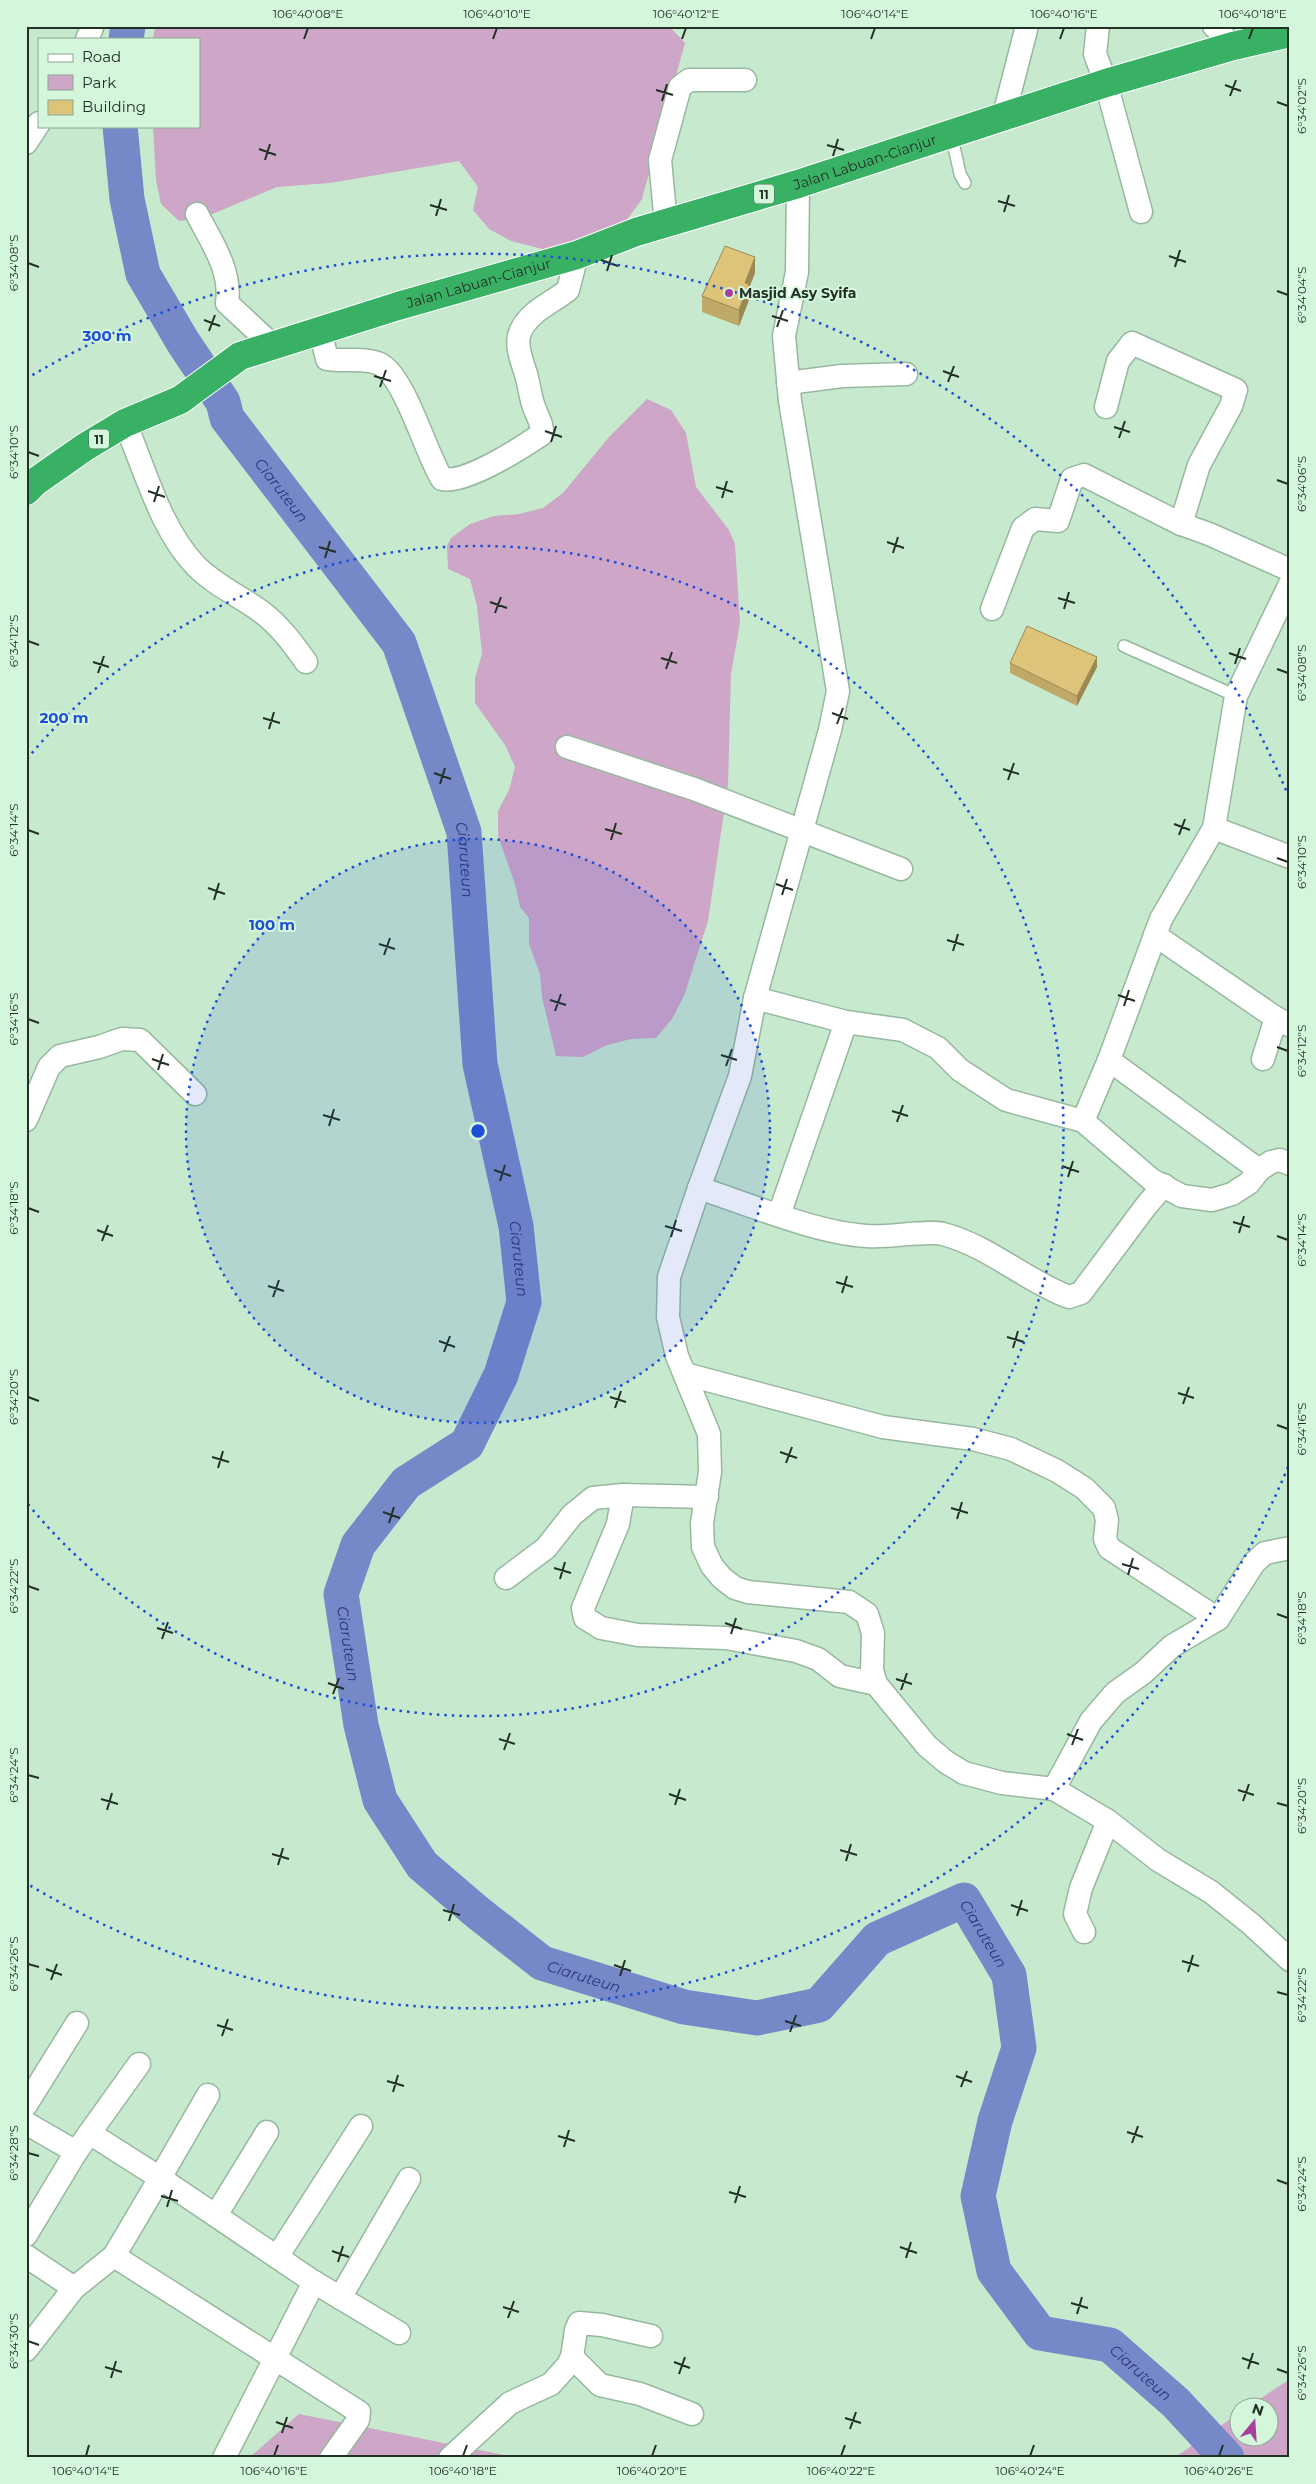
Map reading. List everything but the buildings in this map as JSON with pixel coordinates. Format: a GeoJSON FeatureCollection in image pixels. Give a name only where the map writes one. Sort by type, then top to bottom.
{"type":"FeatureCollection","features":[{"type":"Feature","properties":{"kind":"highway","name":"Jalan Labuan-Cianjur"},"geometry":{"type":"LineString","coordinates":[[125,423],[180,400],[240,356],[272,345],[577,255],[636,232],[798,184],[1106,83],[1233,46],[1290,34]]}},
{"type":"Feature","properties":{"kind":"highway","name":"11"},"geometry":{"type":"LineString","coordinates":[[26,491],[35,482],[85,447],[125,423]]}},
{"type":"Feature","properties":{"kind":"street"},"geometry":{"type":"LineString","coordinates":[[1004,115],[1027,26]]}},
{"type":"Feature","properties":{"kind":"street"},"geometry":{"type":"LineString","coordinates":[[1098,26],[1095,54],[1106,83],[1141,212]]}},
{"type":"Feature","properties":{"kind":"street"},"geometry":{"type":"LineString","coordinates":[[1214,26],[1233,46]]}},
{"type":"Feature","properties":{"kind":"street"},"geometry":{"type":"LineString","coordinates":[[666,224],[660,160],[680,87],[689,80],[745,80]]}},
{"type":"Feature","properties":{"kind":"street"},"geometry":{"type":"LineString","coordinates":[[26,143],[38,125]]}},
{"type":"Feature","properties":{"kind":"street"},"geometry":{"type":"LineString","coordinates":[[798,184],[798,272],[784,336],[788,383],[838,691],[830,730],[755,998],[740,1076],[669,1277],[668,1317],[677,1356],[709,1434],[710,1472],[702,1523],[703,1547],[712,1566],[722,1578],[735,1588],[748,1592],[849,1602],[856,1606],[867,1614],[873,1632],[872,1670],[876,1684],[927,1746],[946,1762],[964,1773],[1002,1783],[1054,1789],[1108,1821],[1158,1860],[1211,1892],[1251,1924],[1290,1960]]}},
{"type":"Feature","properties":{"kind":"street"},"geometry":{"type":"LineString","coordinates":[[197,214],[219,257],[230,288],[227,303],[272,345]]}},
{"type":"Feature","properties":{"kind":"street"},"geometry":{"type":"LineString","coordinates":[[320,330],[327,359],[369,361],[382,365],[393,378],[410,408],[442,479],[448,480],[463,476],[514,452],[542,434],[542,427],[535,412],[527,376],[518,352],[518,335],[523,326],[536,312],[568,290],[577,255]]}},
{"type":"Feature","properties":{"kind":"street"},"geometry":{"type":"LineString","coordinates":[[1106,407],[1118,361],[1132,343],[1236,390],[1231,406],[1199,464],[1181,524]]}},
{"type":"Feature","properties":{"kind":"street"},"geometry":{"type":"LineString","coordinates":[[788,383],[842,376],[906,374]]}},
{"type":"Feature","properties":{"kind":"street"},"geometry":{"type":"LineString","coordinates":[[125,423],[158,508],[180,547],[196,567],[264,613],[281,629],[306,662]]}},
{"type":"Feature","properties":{"kind":"street"},"geometry":{"type":"LineString","coordinates":[[992,609],[1023,528],[1035,519],[1058,521],[1072,479],[1084,475],[1181,524],[1209,534],[1290,570]]}},
{"type":"Feature","properties":{"kind":"street"},"geometry":{"type":"LineString","coordinates":[[1083,1121],[1161,919],[1214,828],[1236,696],[1290,584]]}},
{"type":"Feature","properties":{"kind":"street"},"geometry":{"type":"LineString","coordinates":[[567,747],[694,789],[901,868]]}},
{"type":"Feature","properties":{"kind":"street"},"geometry":{"type":"LineString","coordinates":[[1214,828],[1290,857]]}},
{"type":"Feature","properties":{"kind":"street"},"geometry":{"type":"LineString","coordinates":[[1155,935],[1283,1022],[1263,1059]]}},
{"type":"Feature","properties":{"kind":"street"},"geometry":{"type":"LineString","coordinates":[[755,998],[846,1022],[903,1030],[938,1048],[960,1070],[1006,1100],[1083,1121],[1152,1180],[1182,1196],[1212,1200],[1232,1194],[1249,1183],[1259,1170],[1271,1162],[1280,1160],[1290,1164]]}},
{"type":"Feature","properties":{"kind":"street"},"geometry":{"type":"LineString","coordinates":[[779,1215],[846,1022]]}},
{"type":"Feature","properties":{"kind":"street"},"geometry":{"type":"LineString","coordinates":[[26,1120],[49,1067],[60,1056],[99,1047],[122,1039],[140,1040],[195,1094]]}},
{"type":"Feature","properties":{"kind":"street"},"geometry":{"type":"LineString","coordinates":[[1108,1060],[1259,1170]]}},
{"type":"Feature","properties":{"kind":"street"},"geometry":{"type":"LineString","coordinates":[[699,1188],[828,1229],[866,1236],[942,1234],[966,1243],[1046,1288],[1069,1298],[1081,1293],[1164,1185]]}},
{"type":"Feature","properties":{"kind":"street"},"geometry":{"type":"LineString","coordinates":[[685,1374],[883,1427],[973,1439],[1011,1449],[1057,1471],[1084,1488],[1104,1508],[1107,1520],[1105,1539],[1109,1548],[1218,1619]]}},
{"type":"Feature","properties":{"kind":"street"},"geometry":{"type":"LineString","coordinates":[[506,1578],[546,1548],[572,1515],[593,1498],[623,1495],[707,1497]]}},
{"type":"Feature","properties":{"kind":"street"},"geometry":{"type":"LineString","coordinates":[[623,1495],[618,1524],[583,1608],[585,1618],[601,1628],[638,1635],[726,1638],[796,1651],[818,1659],[840,1676],[876,1684]]}},
{"type":"Feature","properties":{"kind":"street"},"geometry":{"type":"LineString","coordinates":[[1054,1789],[1091,1721],[1115,1693],[1143,1673],[1172,1646],[1218,1619],[1259,1558],[1265,1553],[1290,1548]]}},
{"type":"Feature","properties":{"kind":"street"},"geometry":{"type":"LineString","coordinates":[[1084,1932],[1075,1914],[1081,1888],[1108,1821]]}},
{"type":"Feature","properties":{"kind":"street"},"geometry":{"type":"LineString","coordinates":[[26,2105],[77,2023]]}},
{"type":"Feature","properties":{"kind":"street"},"geometry":{"type":"LineString","coordinates":[[26,2235],[76,2152],[91,2134],[139,2064]]}},
{"type":"Feature","properties":{"kind":"street"},"geometry":{"type":"LineString","coordinates":[[26,2350],[74,2288],[114,2256],[208,2095]]}},
{"type":"Feature","properties":{"kind":"street"},"geometry":{"type":"LineString","coordinates":[[26,2124],[76,2152]]}},
{"type":"Feature","properties":{"kind":"street"},"geometry":{"type":"LineString","coordinates":[[277,2257],[361,2126]]}},
{"type":"Feature","properties":{"kind":"street"},"geometry":{"type":"LineString","coordinates":[[216,2215],[267,2132]]}},
{"type":"Feature","properties":{"kind":"street"},"geometry":{"type":"LineString","coordinates":[[91,2134],[216,2215],[314,2282],[400,2333]]}},
{"type":"Feature","properties":{"kind":"street"},"geometry":{"type":"LineString","coordinates":[[340,2298],[409,2179]]}},
{"type":"Feature","properties":{"kind":"street"},"geometry":{"type":"LineString","coordinates":[[26,2256],[74,2288]]}},
{"type":"Feature","properties":{"kind":"street"},"geometry":{"type":"LineString","coordinates":[[114,2256],[275,2361],[359,2412],[358,2420],[331,2458]]}},
{"type":"Feature","properties":{"kind":"street"},"geometry":{"type":"LineString","coordinates":[[224,2458],[314,2282]]}},
{"type":"Feature","properties":{"kind":"street"},"geometry":{"type":"LineString","coordinates":[[450,2458],[510,2403],[551,2384],[568,2365],[572,2357],[576,2330],[579,2323],[602,2325],[651,2336]]}},
{"type":"Feature","properties":{"kind":"street"},"geometry":{"type":"LineString","coordinates":[[572,2357],[600,2385],[640,2394],[692,2414]]}},
{"type":"Feature","properties":{"kind":"lane"},"geometry":{"type":"LineString","coordinates":[[952,133],[960,174],[964,183]]}},
{"type":"Feature","properties":{"kind":"lane"},"geometry":{"type":"LineString","coordinates":[[1124,646],[1236,696]]}},
{"type":"Feature","properties":{"kind":"green space"},"geometry":{"type":"Polygon","coordinates":[[[155,26],[669,26],[685,43],[642,199],[627,220],[608,237],[558,253],[511,241],[489,229],[473,210],[478,187],[459,161],[330,183],[277,187],[203,218],[179,221],[161,204],[156,180],[153,128],[200,128],[200,38],[153,38],[155,26]]]}},
{"type":"Feature","properties":{"kind":"green space"},"geometry":{"type":"Polygon","coordinates":[[[647,399],[671,410],[686,433],[696,487],[729,530],[735,544],[740,623],[731,674],[728,785],[708,921],[684,996],[672,1019],[656,1038],[631,1039],[607,1045],[583,1057],[556,1056],[542,997],[540,974],[529,944],[529,918],[520,907],[515,884],[498,836],[498,811],[509,790],[515,767],[505,745],[475,703],[475,678],[482,654],[477,606],[470,579],[448,569],[447,546],[451,538],[470,524],[494,516],[519,514],[543,508],[563,493],[609,437],[647,399]]]}},
{"type":"Feature","properties":{"kind":"green space"},"geometry":{"type":"Polygon","coordinates":[[[1290,2379],[1290,2458],[1174,2458],[1228,2421],[1228,2446],[1278,2446],[1278,2396],[1264,2396],[1290,2379]]]}},
{"type":"Feature","properties":{"kind":"green space"},"geometry":{"type":"Polygon","coordinates":[[[299,2414],[519,2458],[249,2458],[299,2414]]]}},
{"type":"Feature","properties":{"kind":"waterway","name":"Ciaruteun"},"geometry":{"type":"LineString","coordinates":[[126,38],[128,26]]}},
{"type":"Feature","properties":{"kind":"waterway","name":"Ciaruteun"},"geometry":{"type":"LineString","coordinates":[[120,128],[127,199],[143,274],[183,342],[223,402],[227,418],[399,643],[464,832],[480,1064],[516,1226],[524,1302],[501,1375],[467,1444],[406,1483],[358,1545],[341,1594],[361,1725],[380,1800],[422,1865],[477,1912],[542,1963],[684,2007],[757,2018],[819,2005],[877,1939],[964,1900],[1009,1975],[1019,2048],[995,2121],[978,2196],[994,2271],[1040,2333],[1110,2345],[1176,2403],[1227,2458]]}},
{"type":"Feature","properties":{"kind":"place","name":"Masjid Asy Syifa"},"geometry":{"type":"Point","coordinates":[729,293]}}]}
